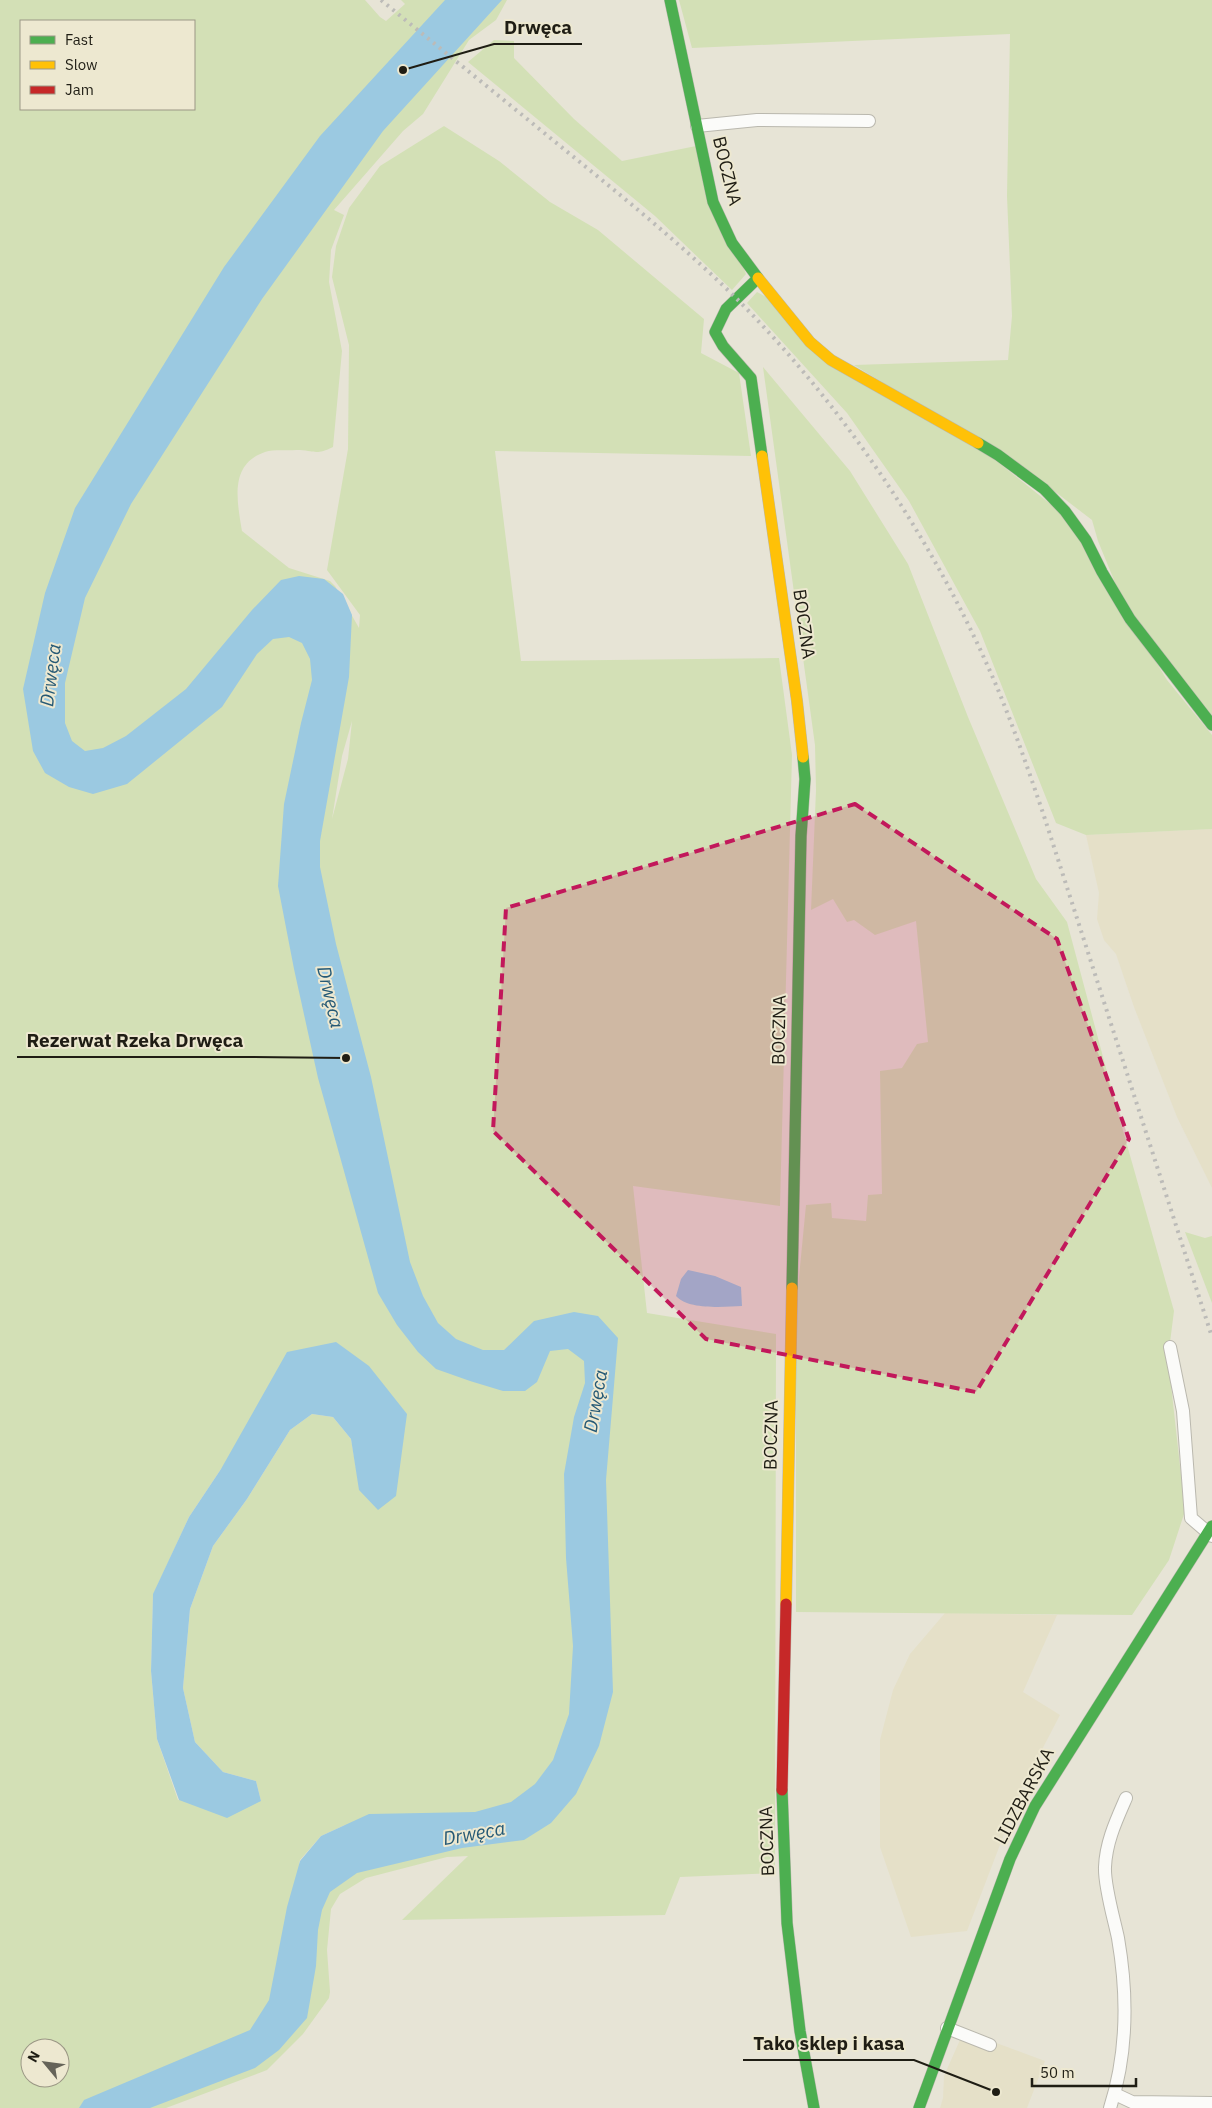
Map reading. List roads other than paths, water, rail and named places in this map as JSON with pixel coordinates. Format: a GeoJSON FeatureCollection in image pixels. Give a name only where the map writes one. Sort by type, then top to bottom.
{"type":"FeatureCollection","features":[{"type":"Feature","properties":{"kind":"street","name":"BOCZNA"},"geometry":{"type":"LineString","coordinates":[[670,0],[714,202],[732,243],[758,278],[726,309],[715,332],[723,346],[751,378],[798,701],[805,779],[800,844],[782,1781],[787,1923],[800,2031],[814,2108]]}},
{"type":"Feature","properties":{"kind":"street"},"geometry":{"type":"LineString","coordinates":[[697,126],[757,120],[869,121]]}},
{"type":"Feature","properties":{"kind":"street"},"geometry":{"type":"LineString","coordinates":[[758,278],[810,342],[831,360],[998,455],[1044,489],[1065,511],[1086,540],[1102,572],[1130,619],[1212,725]]}},
{"type":"Feature","properties":{"kind":"street"},"geometry":{"type":"LineString","coordinates":[[1170,1347],[1183,1411],[1191,1518],[1211,1532]]}},
{"type":"Feature","properties":{"kind":"street","name":"LIDZBARSKA"},"geometry":{"type":"LineString","coordinates":[[919,2108],[1010,1859],[1035,1806],[1070,1748],[1211,1532]]}},
{"type":"Feature","properties":{"kind":"street"},"geometry":{"type":"LineString","coordinates":[[1110,2108],[1122,2062],[1126,2013],[1118,1942],[1105,1869],[1108,1843],[1126,1798]]}},
{"type":"Feature","properties":{"kind":"street"},"geometry":{"type":"LineString","coordinates":[[947,2028],[990,2045]]}},
{"type":"Feature","properties":{"kind":"street"},"geometry":{"type":"LineString","coordinates":[[1115,2094],[1132,2102],[1212,2103]]}},
{"type":"Feature","properties":{"kind":"water"},"geometry":{"type":"Polygon","coordinates":[[[445,0],[502,0],[383,131],[262,299],[131,504],[85,598],[65,683],[65,723],[72,741],[85,751],[103,748],[126,736],[186,689],[252,610],[281,580],[299,576],[324,579],[343,594],[352,615],[349,677],[320,841],[320,867],[336,944],[371,1077],[410,1262],[423,1296],[438,1323],[456,1339],[483,1350],[504,1350],[534,1321],[574,1312],[598,1316],[618,1338],[606,1480],[613,1692],[599,1746],[576,1794],[551,1823],[524,1840],[462,1848],[357,1873],[330,1892],[322,1910],[318,1930],[316,1966],[307,2018],[279,2050],[255,2068],[150,2108],[79,2108],[84,2100],[250,2030],[269,2000],[287,1907],[300,1861],[321,1836],[369,1814],[475,1812],[511,1802],[535,1784],[553,1760],[569,1714],[573,1646],[566,1558],[564,1474],[574,1417],[585,1383],[584,1361],[568,1349],[550,1351],[537,1382],[525,1391],[503,1391],[470,1381],[436,1369],[418,1352],[397,1325],[378,1293],[318,1078],[278,886],[284,804],[312,680],[310,659],[302,643],[289,637],[273,639],[257,654],[222,707],[127,784],[93,794],[69,787],[45,773],[33,751],[23,689],[45,593],[75,508],[224,267],[320,136],[445,0]]]}},
{"type":"Feature","properties":{"kind":"water"},"geometry":{"type":"Polygon","coordinates":[[[688,1270],[715,1276],[741,1287],[742,1306],[697,1306],[689,1304],[676,1296],[681,1279],[688,1270]]]}},
{"type":"Feature","properties":{"kind":"water"},"geometry":{"type":"Polygon","coordinates":[[[336,1342],[369,1366],[407,1414],[396,1496],[378,1510],[359,1490],[351,1439],[333,1417],[312,1414],[290,1430],[247,1499],[213,1546],[190,1609],[183,1688],[195,1742],[223,1772],[256,1781],[261,1801],[227,1818],[179,1800],[157,1739],[151,1671],[153,1594],[189,1517],[221,1469],[287,1352],[336,1342]]]}},
{"type":"Feature","properties":{"kind":"railway"},"geometry":{"type":"LineString","coordinates":[[381,0],[673,240],[736,298],[810,380],[844,423],[907,514],[961,610],[985,660],[1016,737],[1044,816],[1212,1337]]}},
{"type":"Feature","properties":{"kind":"place","name":"Drwęca"},"geometry":{"type":"Point","coordinates":[403,70]}},
{"type":"Feature","properties":{"kind":"place","name":"Rezerwat Rzeka Drwęca"},"geometry":{"type":"Point","coordinates":[346,1058]}},
{"type":"Feature","properties":{"kind":"place","name":"Tako sklep i kasa"},"geometry":{"type":"Point","coordinates":[996,2092]}}]}
